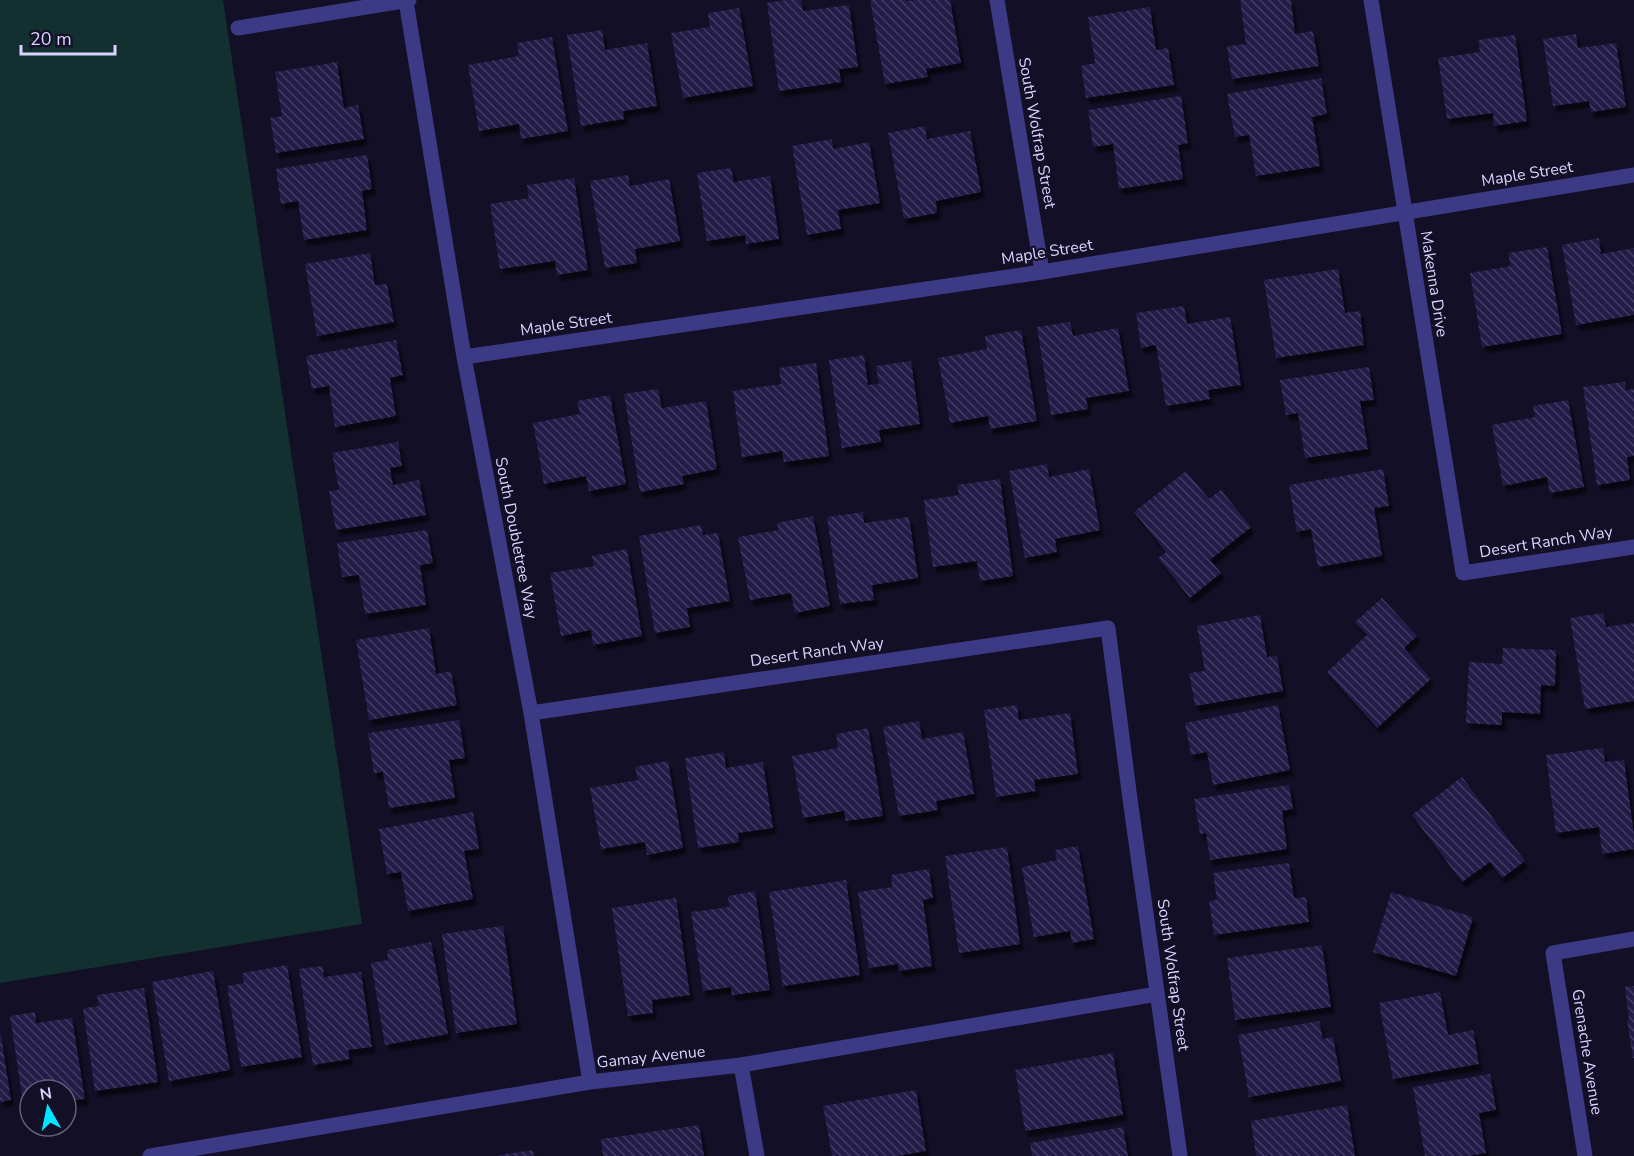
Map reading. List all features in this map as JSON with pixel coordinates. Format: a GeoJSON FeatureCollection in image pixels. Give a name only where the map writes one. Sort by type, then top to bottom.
{"type":"FeatureCollection","features":[{"type":"Feature","properties":{"kind":"street"},"geometry":{"type":"LineString","coordinates":[[238,28],[407,0]]}},
{"type":"Feature","properties":{"kind":"street","name":"South Doubletree Way"},"geometry":{"type":"LineString","coordinates":[[407,0],[464,357],[531,713],[590,1082]]}},
{"type":"Feature","properties":{"kind":"street","name":"South Wolfrap Street"},"geometry":{"type":"LineString","coordinates":[[997,0],[1042,272]]}},
{"type":"Feature","properties":{"kind":"street","name":"Makenna Drive"},"geometry":{"type":"LineString","coordinates":[[1371,0],[1463,573]]}},
{"type":"Feature","properties":{"kind":"street","name":"Maple Street"},"geometry":{"type":"LineString","coordinates":[[464,357],[1042,272],[1634,175]]}},
{"type":"Feature","properties":{"kind":"street","name":"Desert Ranch Way"},"geometry":{"type":"LineString","coordinates":[[1463,573],[1634,547]]}},
{"type":"Feature","properties":{"kind":"street","name":"South Wolfrap Street"},"geometry":{"type":"LineString","coordinates":[[1108,628],[1180,1156]]}},
{"type":"Feature","properties":{"kind":"street","name":"Desert Ranch Way"},"geometry":{"type":"LineString","coordinates":[[531,713],[1108,628]]}},
{"type":"Feature","properties":{"kind":"street","name":"Grenache Avenue"},"geometry":{"type":"LineString","coordinates":[[1584,1156],[1553,953],[1634,939]]}},
{"type":"Feature","properties":{"kind":"street","name":"Gamay Avenue"},"geometry":{"type":"LineString","coordinates":[[150,1156],[590,1082],[741,1065],[1157,994]]}},
{"type":"Feature","properties":{"kind":"street"},"geometry":{"type":"LineString","coordinates":[[741,1065],[757,1156]]}},
{"type":"Feature","properties":{"kind":"green space"},"geometry":{"type":"Polygon","coordinates":[[[0,0],[223,0],[362,924],[0,983],[0,0]]]}},
{"type":"Feature","properties":{"kind":"building"},"geometry":{"type":"Polygon","coordinates":[[[801,0],[803,11],[849,5],[858,67],[839,69],[841,82],[779,91],[767,3],[801,0]]]}},
{"type":"Feature","properties":{"kind":"building"},"geometry":{"type":"Polygon","coordinates":[[[870,0],[950,0],[961,63],[926,69],[928,77],[885,84],[870,0]]]}},
{"type":"Feature","properties":{"kind":"building"},"geometry":{"type":"Polygon","coordinates":[[[1240,0],[1291,0],[1295,34],[1313,31],[1319,66],[1232,79],[1227,46],[1246,44],[1240,0]]]}},
{"type":"Feature","properties":{"kind":"building"},"geometry":{"type":"Polygon","coordinates":[[[1150,7],[1156,50],[1168,48],[1174,85],[1086,98],[1081,66],[1095,63],[1088,17],[1150,7]]]}},
{"type":"Feature","properties":{"kind":"building"},"geometry":{"type":"Polygon","coordinates":[[[739,8],[753,86],[683,98],[671,33],[710,27],[708,13],[739,8]]]}},
{"type":"Feature","properties":{"kind":"building"},"geometry":{"type":"Polygon","coordinates":[[[602,30],[605,50],[647,43],[657,106],[623,111],[624,119],[581,126],[567,35],[602,30]]]}},
{"type":"Feature","properties":{"kind":"building"},"geometry":{"type":"Polygon","coordinates":[[[1576,34],[1578,48],[1616,43],[1626,107],[1591,112],[1589,101],[1553,106],[1543,39],[1576,34]]]}},
{"type":"Feature","properties":{"kind":"building"},"geometry":{"type":"Polygon","coordinates":[[[1515,35],[1527,121],[1494,126],[1493,113],[1447,119],[1438,58],[1480,52],[1478,40],[1515,35]]]}},
{"type":"Feature","properties":{"kind":"building"},"geometry":{"type":"Polygon","coordinates":[[[552,37],[568,131],[521,139],[519,124],[479,131],[468,65],[519,56],[517,43],[552,37]]]}},
{"type":"Feature","properties":{"kind":"building"},"geometry":{"type":"Polygon","coordinates":[[[337,62],[344,108],[358,105],[364,139],[276,153],[270,118],[282,116],[275,72],[337,62]]]}},
{"type":"Feature","properties":{"kind":"building"},"geometry":{"type":"Polygon","coordinates":[[[1321,78],[1327,114],[1312,117],[1320,166],[1256,176],[1249,135],[1235,137],[1227,94],[1321,78]]]}},
{"type":"Feature","properties":{"kind":"building"},"geometry":{"type":"Polygon","coordinates":[[[1181,96],[1188,143],[1178,145],[1183,179],[1119,189],[1113,144],[1093,147],[1088,110],[1181,96]]]}},
{"type":"Feature","properties":{"kind":"building"},"geometry":{"type":"Polygon","coordinates":[[[925,126],[927,139],[970,131],[981,192],[936,201],[937,213],[904,219],[888,133],[925,126]]]}},
{"type":"Feature","properties":{"kind":"building"},"geometry":{"type":"Polygon","coordinates":[[[832,139],[833,149],[869,142],[880,203],[838,210],[841,229],[807,235],[792,146],[832,139]]]}},
{"type":"Feature","properties":{"kind":"building"},"geometry":{"type":"Polygon","coordinates":[[[367,155],[372,189],[362,191],[367,230],[304,240],[298,201],[281,204],[276,169],[367,155]]]}},
{"type":"Feature","properties":{"kind":"building"},"geometry":{"type":"Polygon","coordinates":[[[731,168],[734,182],[770,176],[779,239],[746,244],[745,235],[707,241],[697,173],[731,168]]]}},
{"type":"Feature","properties":{"kind":"building"},"geometry":{"type":"Polygon","coordinates":[[[628,175],[630,186],[669,179],[680,241],[635,249],[637,263],[605,268],[590,181],[628,175]]]}},
{"type":"Feature","properties":{"kind":"building"},"geometry":{"type":"Polygon","coordinates":[[[574,178],[588,270],[557,275],[555,261],[500,269],[490,204],[529,198],[527,185],[574,178]]]}},
{"type":"Feature","properties":{"kind":"building"},"geometry":{"type":"Polygon","coordinates":[[[1599,238],[1601,254],[1634,248],[1634,315],[1576,325],[1562,245],[1599,238]]]}},
{"type":"Feature","properties":{"kind":"building"},"geometry":{"type":"Polygon","coordinates":[[[1547,247],[1562,334],[1482,347],[1470,273],[1511,266],[1508,253],[1547,247]]]}},
{"type":"Feature","properties":{"kind":"building"},"geometry":{"type":"Polygon","coordinates":[[[370,253],[375,285],[387,284],[394,322],[317,336],[305,264],[370,253]]]}},
{"type":"Feature","properties":{"kind":"building"},"geometry":{"type":"Polygon","coordinates":[[[1338,269],[1345,313],[1360,311],[1364,345],[1276,358],[1264,280],[1338,269]]]}},
{"type":"Feature","properties":{"kind":"building"},"geometry":{"type":"Polygon","coordinates":[[[1184,306],[1187,324],[1230,317],[1241,385],[1208,390],[1210,399],[1166,406],[1156,345],[1141,348],[1136,313],[1184,306]]]}},
{"type":"Feature","properties":{"kind":"building"},"geometry":{"type":"Polygon","coordinates":[[[1070,322],[1073,336],[1118,328],[1129,391],[1086,398],[1088,409],[1051,415],[1037,327],[1070,322]]]}},
{"type":"Feature","properties":{"kind":"building"},"geometry":{"type":"Polygon","coordinates":[[[1021,330],[1037,421],[990,429],[988,416],[950,423],[938,358],[987,349],[985,336],[1021,330]]]}},
{"type":"Feature","properties":{"kind":"building"},"geometry":{"type":"Polygon","coordinates":[[[396,340],[403,375],[390,378],[396,416],[335,427],[329,386],[312,389],[306,356],[396,340]]]}},
{"type":"Feature","properties":{"kind":"building"},"geometry":{"type":"Polygon","coordinates":[[[864,355],[868,385],[879,384],[876,366],[911,361],[920,424],[879,430],[881,442],[842,448],[829,360],[864,355]]]}},
{"type":"Feature","properties":{"kind":"building"},"geometry":{"type":"Polygon","coordinates":[[[816,363],[829,456],[784,462],[782,451],[742,457],[733,391],[781,384],[779,368],[816,363]]]}},
{"type":"Feature","properties":{"kind":"building"},"geometry":{"type":"Polygon","coordinates":[[[1369,367],[1374,400],[1360,401],[1368,449],[1305,458],[1298,413],[1286,415],[1280,380],[1369,367]]]}},
{"type":"Feature","properties":{"kind":"building"},"geometry":{"type":"Polygon","coordinates":[[[1625,382],[1626,390],[1634,389],[1634,456],[1627,457],[1630,480],[1597,485],[1583,387],[1625,382]]]}},
{"type":"Feature","properties":{"kind":"building"},"geometry":{"type":"Polygon","coordinates":[[[658,389],[662,408],[706,401],[717,469],[682,476],[684,484],[640,492],[624,394],[658,389]]]}},
{"type":"Feature","properties":{"kind":"building"},"geometry":{"type":"Polygon","coordinates":[[[610,395],[626,484],[589,491],[586,476],[544,484],[533,423],[580,414],[577,401],[610,395]]]}},
{"type":"Feature","properties":{"kind":"building"},"geometry":{"type":"Polygon","coordinates":[[[1568,400],[1584,487],[1550,493],[1547,477],[1503,486],[1492,425],[1535,417],[1533,406],[1568,400]]]}},
{"type":"Feature","properties":{"kind":"building"},"geometry":{"type":"Polygon","coordinates":[[[398,442],[402,466],[390,468],[393,485],[419,480],[426,515],[336,530],[329,491],[339,490],[332,453],[398,442]]]}},
{"type":"Feature","properties":{"kind":"building"},"geometry":{"type":"Polygon","coordinates":[[[1047,464],[1049,477],[1089,469],[1100,530],[1055,539],[1057,552],[1025,558],[1009,471],[1047,464]]]}},
{"type":"Feature","properties":{"kind":"building"},"geometry":{"type":"Polygon","coordinates":[[[1383,469],[1389,506],[1374,508],[1382,556],[1318,567],[1311,529],[1297,532],[1289,485],[1383,469]]]}},
{"type":"Feature","properties":{"kind":"building"},"geometry":{"type":"Polygon","coordinates":[[[1186,471],[1209,499],[1221,490],[1251,527],[1210,560],[1221,573],[1190,598],[1158,558],[1166,552],[1134,512],[1186,471]]]}},
{"type":"Feature","properties":{"kind":"building"},"geometry":{"type":"Polygon","coordinates":[[[1000,479],[1013,576],[980,581],[977,561],[933,567],[924,500],[959,495],[957,485],[1000,479]]]}},
{"type":"Feature","properties":{"kind":"building"},"geometry":{"type":"Polygon","coordinates":[[[863,512],[864,523],[909,517],[918,578],[872,585],[874,600],[840,604],[827,517],[863,512]]]}},
{"type":"Feature","properties":{"kind":"building"},"geometry":{"type":"Polygon","coordinates":[[[813,516],[830,606],[795,613],[791,593],[750,600],[738,537],[779,530],[777,523],[813,516]]]}},
{"type":"Feature","properties":{"kind":"building"},"geometry":{"type":"Polygon","coordinates":[[[701,525],[703,535],[718,533],[730,601],[687,608],[690,627],[655,633],[639,536],[701,525]]]}},
{"type":"Feature","properties":{"kind":"building"},"geometry":{"type":"Polygon","coordinates":[[[427,530],[433,563],[420,565],[426,605],[365,614],[359,575],[342,577],[337,543],[427,530]]]}},
{"type":"Feature","properties":{"kind":"building"},"geometry":{"type":"Polygon","coordinates":[[[627,549],[642,636],[593,645],[591,630],[561,636],[550,573],[594,566],[592,556],[627,549]]]}},
{"type":"Feature","properties":{"kind":"building"},"geometry":{"type":"Polygon","coordinates":[[[1382,598],[1417,636],[1404,648],[1431,679],[1377,728],[1327,672],[1367,635],[1355,622],[1382,598]]]}},
{"type":"Feature","properties":{"kind":"building"},"geometry":{"type":"Polygon","coordinates":[[[1603,613],[1606,627],[1634,623],[1634,701],[1585,709],[1570,618],[1603,613]]]}},
{"type":"Feature","properties":{"kind":"building"},"geometry":{"type":"Polygon","coordinates":[[[1260,615],[1267,657],[1277,656],[1283,691],[1195,706],[1189,673],[1205,671],[1197,626],[1260,615]]]}},
{"type":"Feature","properties":{"kind":"building"},"geometry":{"type":"Polygon","coordinates":[[[429,628],[436,674],[451,671],[457,705],[369,720],[356,640],[429,628]]]}},
{"type":"Feature","properties":{"kind":"building"},"geometry":{"type":"Polygon","coordinates":[[[1503,648],[1556,650],[1555,686],[1541,685],[1540,714],[1502,712],[1502,725],[1466,723],[1469,662],[1502,664],[1503,648]]]}},
{"type":"Feature","properties":{"kind":"building"},"geometry":{"type":"Polygon","coordinates":[[[1017,705],[1019,720],[1070,713],[1078,774],[1034,780],[1036,791],[996,797],[984,710],[1017,705]]]}},
{"type":"Feature","properties":{"kind":"building"},"geometry":{"type":"Polygon","coordinates":[[[1278,705],[1290,770],[1213,785],[1207,752],[1191,755],[1185,723],[1278,705]]]}},
{"type":"Feature","properties":{"kind":"building"},"geometry":{"type":"Polygon","coordinates":[[[459,720],[465,758],[449,760],[455,798],[389,808],[383,772],[374,773],[368,733],[459,720]]]}},
{"type":"Feature","properties":{"kind":"building"},"geometry":{"type":"Polygon","coordinates":[[[919,721],[922,739],[963,732],[974,794],[936,801],[938,810],[899,816],[883,727],[919,721]]]}},
{"type":"Feature","properties":{"kind":"building"},"geometry":{"type":"Polygon","coordinates":[[[868,728],[883,816],[846,821],[844,811],[803,818],[792,756],[838,748],[836,734],[868,728]]]}},
{"type":"Feature","properties":{"kind":"building"},"geometry":{"type":"Polygon","coordinates":[[[1603,748],[1605,762],[1624,760],[1634,849],[1602,854],[1599,827],[1556,833],[1546,755],[1603,748]]]}},
{"type":"Feature","properties":{"kind":"building"},"geometry":{"type":"Polygon","coordinates":[[[724,752],[726,768],[763,762],[773,828],[738,833],[739,842],[698,848],[685,758],[724,752]]]}},
{"type":"Feature","properties":{"kind":"building"},"geometry":{"type":"Polygon","coordinates":[[[668,761],[683,848],[647,855],[645,842],[601,849],[590,788],[638,780],[635,767],[668,761]]]}},
{"type":"Feature","properties":{"kind":"building"},"geometry":{"type":"Polygon","coordinates":[[[1462,777],[1525,861],[1502,878],[1490,862],[1462,882],[1412,815],[1462,777]]]}},
{"type":"Feature","properties":{"kind":"building"},"geometry":{"type":"Polygon","coordinates":[[[1289,785],[1293,809],[1282,811],[1287,849],[1210,860],[1206,833],[1200,834],[1194,799],[1289,785]]]}},
{"type":"Feature","properties":{"kind":"building"},"geometry":{"type":"Polygon","coordinates":[[[473,812],[479,849],[464,851],[473,899],[408,911],[401,872],[387,874],[379,829],[473,812]]]}},
{"type":"Feature","properties":{"kind":"building"},"geometry":{"type":"Polygon","coordinates":[[[1078,846],[1094,939],[1072,943],[1070,931],[1034,937],[1022,867],[1057,860],[1055,850],[1078,846]]]}},
{"type":"Feature","properties":{"kind":"building"},"geometry":{"type":"Polygon","coordinates":[[[1007,847],[1020,944],[959,953],[945,856],[1007,847]]]}},
{"type":"Feature","properties":{"kind":"building"},"geometry":{"type":"Polygon","coordinates":[[[1289,863],[1294,898],[1306,897],[1309,922],[1214,935],[1209,901],[1217,900],[1213,873],[1289,863]]]}},
{"type":"Feature","properties":{"kind":"building"},"geometry":{"type":"Polygon","coordinates":[[[929,869],[933,898],[923,900],[932,966],[899,971],[898,964],[869,968],[858,892],[892,887],[891,875],[929,869]]]}},
{"type":"Feature","properties":{"kind":"building"},"geometry":{"type":"Polygon","coordinates":[[[846,880],[860,975],[783,986],[769,892],[846,880]]]}},
{"type":"Feature","properties":{"kind":"building"},"geometry":{"type":"Polygon","coordinates":[[[755,891],[770,990],[732,995],[731,987],[703,991],[691,912],[729,907],[728,896],[755,891]]]}},
{"type":"Feature","properties":{"kind":"building"},"geometry":{"type":"Polygon","coordinates":[[[1391,892],[1473,917],[1456,976],[1373,952],[1391,892]]]}},
{"type":"Feature","properties":{"kind":"building"},"geometry":{"type":"Polygon","coordinates":[[[676,898],[690,995],[652,1000],[653,1013],[628,1016],[612,908],[676,898]]]}},
{"type":"Feature","properties":{"kind":"building"},"geometry":{"type":"Polygon","coordinates":[[[503,926],[517,1024],[456,1033],[442,934],[503,926]]]}},
{"type":"Feature","properties":{"kind":"building"},"geometry":{"type":"Polygon","coordinates":[[[431,942],[448,1034],[385,1045],[371,963],[388,960],[387,950],[431,942]]]}},
{"type":"Feature","properties":{"kind":"building"},"geometry":{"type":"Polygon","coordinates":[[[1322,945],[1331,1007],[1235,1020],[1227,958],[1322,945]]]}},
{"type":"Feature","properties":{"kind":"building"},"geometry":{"type":"Polygon","coordinates":[[[287,965],[302,1057],[241,1067],[227,986],[244,983],[242,973],[287,965]]]}},
{"type":"Feature","properties":{"kind":"building"},"geometry":{"type":"Polygon","coordinates":[[[323,966],[324,977],[361,972],[372,1047],[348,1050],[350,1059],[313,1065],[299,969],[323,966]]]}},
{"type":"Feature","properties":{"kind":"building"},"geometry":{"type":"Polygon","coordinates":[[[213,971],[230,1070],[169,1081],[152,982],[213,971]]]}},
{"type":"Feature","properties":{"kind":"building"},"geometry":{"type":"Polygon","coordinates":[[[1634,986],[1634,1058],[1633,1058],[1625,987],[1634,986]]]}},
{"type":"Feature","properties":{"kind":"building"},"geometry":{"type":"Polygon","coordinates":[[[144,988],[158,1082],[95,1091],[83,1008],[99,1006],[97,995],[144,988]]]}},
{"type":"Feature","properties":{"kind":"building"},"geometry":{"type":"Polygon","coordinates":[[[1440,992],[1448,1035],[1473,1030],[1479,1064],[1393,1079],[1379,1003],[1440,992]]]}},
{"type":"Feature","properties":{"kind":"building"},"geometry":{"type":"Polygon","coordinates":[[[35,1012],[36,1023],[72,1018],[85,1099],[78,1100],[78,1078],[19,1078],[10,1016],[35,1012]]]}},
{"type":"Feature","properties":{"kind":"building"},"geometry":{"type":"Polygon","coordinates":[[[1319,1021],[1323,1039],[1333,1037],[1341,1081],[1249,1097],[1238,1035],[1319,1021]]]}},
{"type":"Feature","properties":{"kind":"building"},"geometry":{"type":"Polygon","coordinates":[[[0,1036],[11,1100],[0,1102],[0,1036]]]}},
{"type":"Feature","properties":{"kind":"building"},"geometry":{"type":"Polygon","coordinates":[[[1113,1053],[1123,1115],[1025,1131],[1015,1070],[1113,1053]]]}},
{"type":"Feature","properties":{"kind":"building"},"geometry":{"type":"Polygon","coordinates":[[[1490,1074],[1496,1110],[1479,1113],[1486,1153],[1468,1156],[1425,1156],[1413,1087],[1490,1074]]]}},
{"type":"Feature","properties":{"kind":"building"},"geometry":{"type":"Polygon","coordinates":[[[916,1090],[926,1151],[898,1156],[832,1156],[823,1106],[916,1090]]]}},
{"type":"Feature","properties":{"kind":"building"},"geometry":{"type":"Polygon","coordinates":[[[1347,1105],[1355,1156],[1256,1156],[1251,1121],[1347,1105]]]}},
{"type":"Feature","properties":{"kind":"building"},"geometry":{"type":"Polygon","coordinates":[[[699,1125],[704,1156],[603,1156],[601,1139],[699,1125]]]}},
{"type":"Feature","properties":{"kind":"building"},"geometry":{"type":"Polygon","coordinates":[[[1123,1127],[1128,1156],[1032,1156],[1030,1143],[1123,1127]]]}},
{"type":"Feature","properties":{"kind":"building"},"geometry":{"type":"Polygon","coordinates":[[[533,1150],[534,1156],[499,1156],[499,1155],[533,1150]]]}}]}
